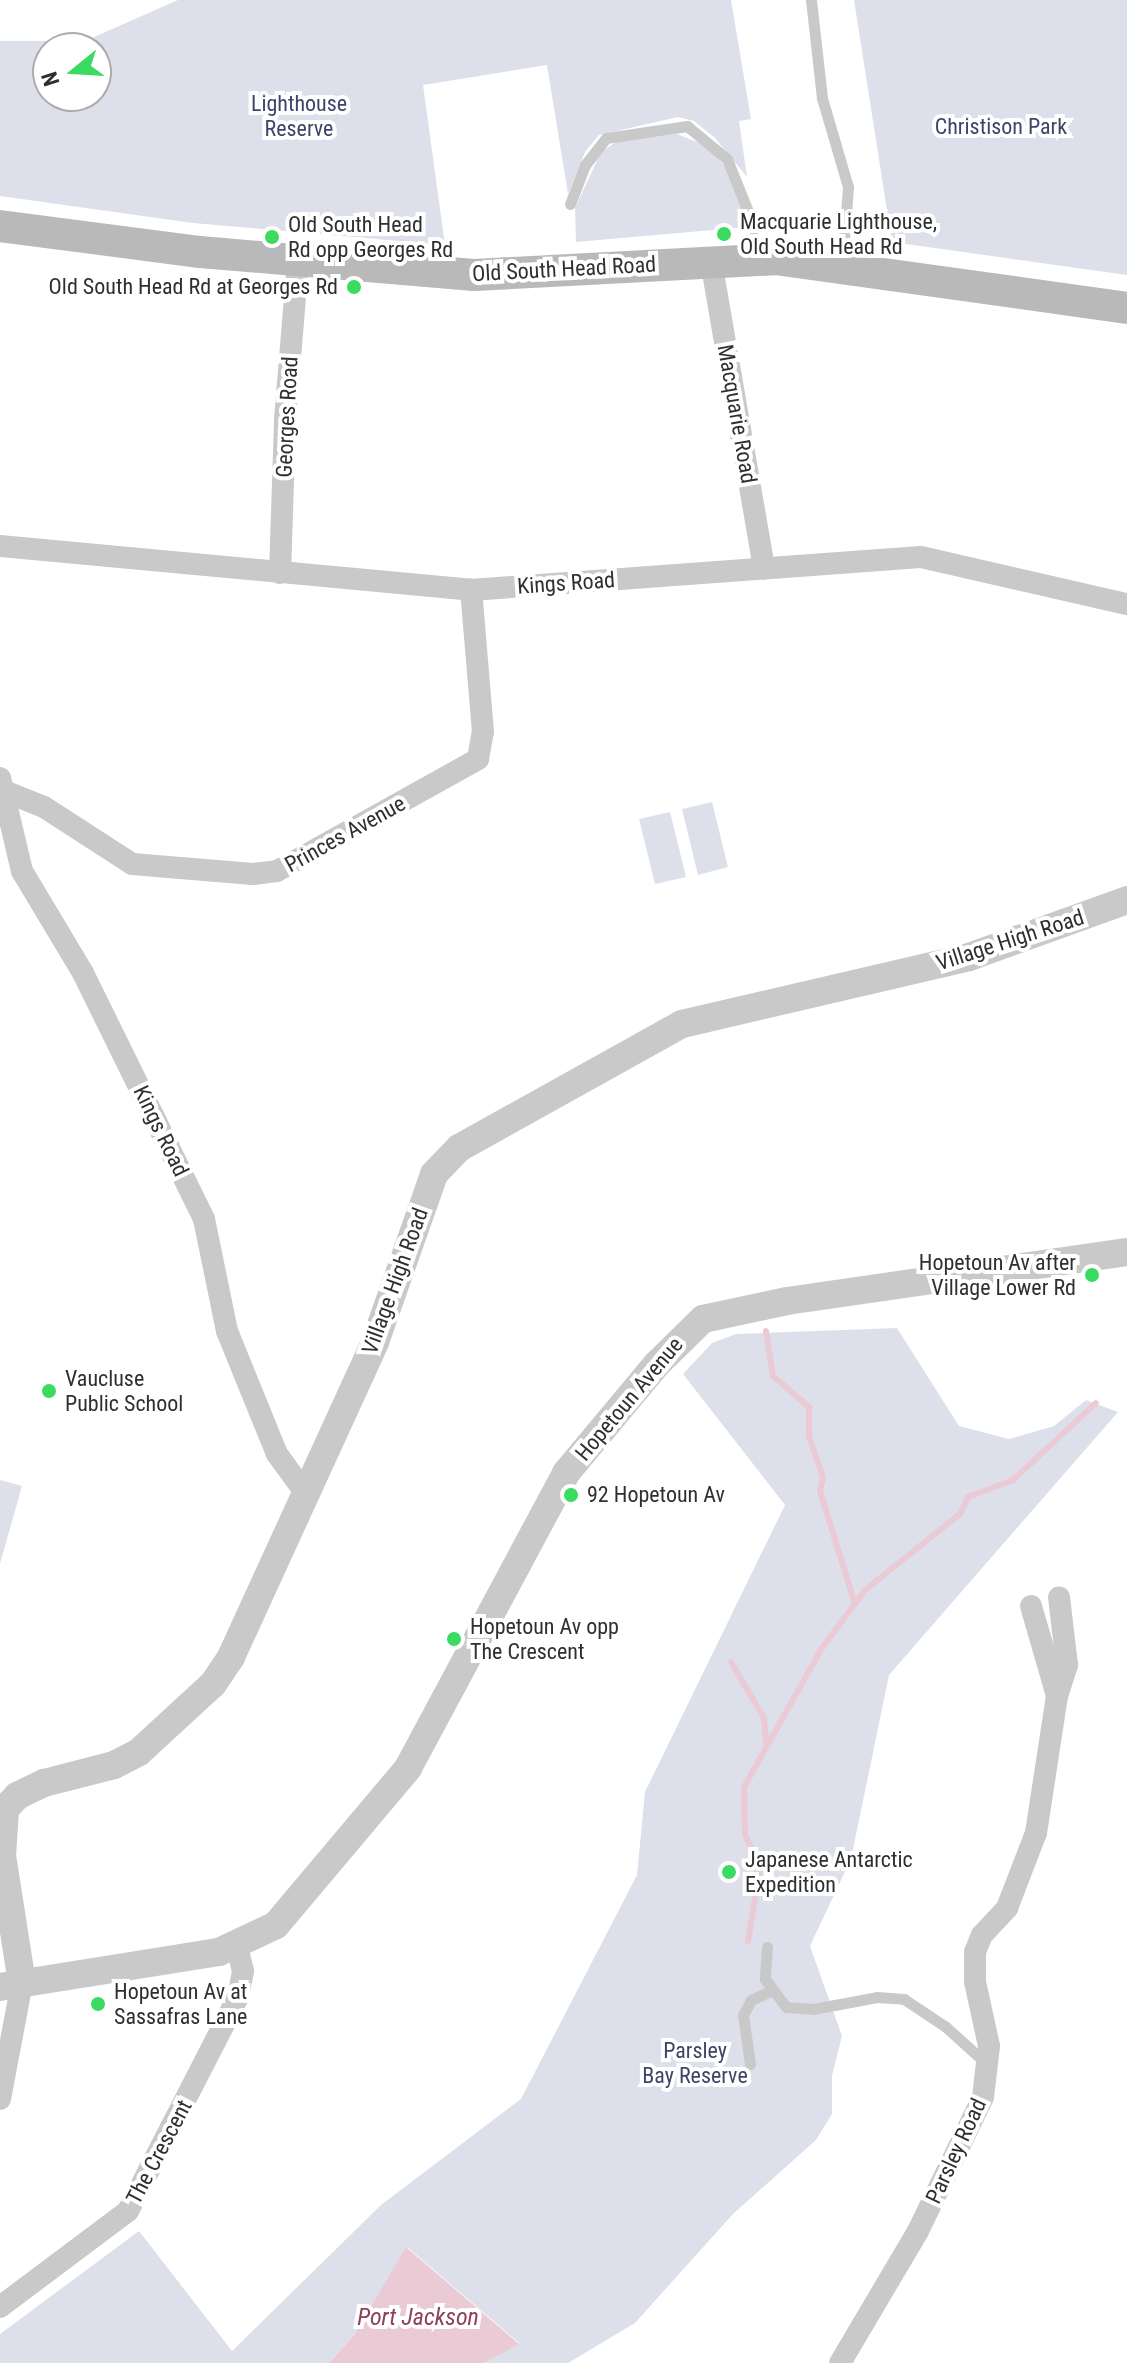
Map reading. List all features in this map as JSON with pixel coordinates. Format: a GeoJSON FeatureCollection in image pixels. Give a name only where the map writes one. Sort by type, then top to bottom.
{"type":"FeatureCollection","features":[{"type":"Feature","properties":{"kind":"main road","name":"Old South Head Road"},"geometry":{"type":"LineString","coordinates":[[0,226],[298,261],[501,276],[754,258],[1127,308]]}},
{"type":"Feature","properties":{"kind":"street","name":"Georges Road"},"geometry":{"type":"LineString","coordinates":[[280,573],[285,419],[298,261]]}},
{"type":"Feature","properties":{"kind":"street","name":"Macquarie Road"},"geometry":{"type":"LineString","coordinates":[[711,261],[764,568]]}},
{"type":"Feature","properties":{"kind":"street","name":"Kings Road"},"geometry":{"type":"LineString","coordinates":[[0,546],[471,590],[921,557],[1127,604]]}},
{"type":"Feature","properties":{"kind":"street","name":"Princes Avenue"},"geometry":{"type":"LineString","coordinates":[[2,784],[44,807],[132,864],[253,874],[277,871],[478,759],[483,732],[471,590]]}},
{"type":"Feature","properties":{"kind":"street","name":"Kings Road"},"geometry":{"type":"LineString","coordinates":[[2,784],[22,871],[83,973],[204,1219],[227,1331],[277,1454],[304,1491]]}},
{"type":"Feature","properties":{"kind":"street","name":"Village High Road"},"geometry":{"type":"LineString","coordinates":[[11,1985],[2,1856],[5,1809],[17,1796],[44,1783],[114,1765],[139,1752],[213,1684],[231,1657],[304,1491],[375,1342],[434,1174],[459,1148],[682,1024],[969,957],[1127,900]]}},
{"type":"Feature","properties":{"kind":"street","name":"Hopetoun Avenue"},"geometry":{"type":"LineString","coordinates":[[11,1985],[237,1947],[276,1925],[394,1790],[566,1473],[691,1327],[723,1312],[1127,1252]]}},
{"type":"Feature","properties":{"kind":"street","name":"Parsley Road"},"geometry":{"type":"LineString","coordinates":[[840,2363],[918,2231],[983,2097],[989,2066],[975,1952],[982,1935],[1007,1908],[1029,1860],[1045,1793],[1057,1696],[1067,1665],[1059,1597]]}},
{"type":"Feature","properties":{"kind":"street","name":"Parsley Road"},"geometry":{"type":"LineString","coordinates":[[1031,1606],[1057,1696]]}},
{"type":"Feature","properties":{"kind":"street","name":"The Crescent"},"geometry":{"type":"LineString","coordinates":[[0,2307],[128,2211],[238,1997],[244,1977],[237,1947]]}},
{"type":"Feature","properties":{"kind":"street"},"geometry":{"type":"LineString","coordinates":[[0,2099],[11,1985]]}},
{"type":"Feature","properties":{"kind":"lane"},"geometry":{"type":"LineString","coordinates":[[811,0],[822,98],[848,187],[842,268]]}},
{"type":"Feature","properties":{"kind":"lane"},"geometry":{"type":"LineString","coordinates":[[570,204],[585,165],[606,138],[644,128],[687,126],[727,159],[751,219],[754,258]]}},
{"type":"Feature","properties":{"kind":"lane"},"geometry":{"type":"LineString","coordinates":[[767,1947],[770,1991],[786,2007],[797,2009],[877,1997],[904,1999],[946,2027],[989,2066]]}},
{"type":"Feature","properties":{"kind":"lane"},"geometry":{"type":"LineString","coordinates":[[750,2064],[743,2015],[751,2000],[770,1991]]}},
{"type":"Feature","properties":{"kind":"green space","name":"Lighthouse Reserve"},"geometry":{"type":"Polygon","coordinates":[[[178,0],[731,0],[751,119],[739,121],[747,177],[715,138],[694,121],[678,117],[599,135],[585,152],[568,194],[547,65],[423,85],[445,245],[193,223],[0,196],[0,41],[32,41],[32,112],[112,112],[112,32],[105,32],[178,0]]]}},
{"type":"Feature","properties":{"kind":"green space","name":"Christison Park"},"geometry":{"type":"Polygon","coordinates":[[[854,0],[1127,0],[1127,275],[892,242],[854,0]]]}},
{"type":"Feature","properties":{"kind":"green space"},"geometry":{"type":"Polygon","coordinates":[[[677,134],[707,146],[724,165],[739,187],[747,227],[576,242],[575,208],[601,152],[616,142],[677,134]]]}},
{"type":"Feature","properties":{"kind":"green space"},"geometry":{"type":"Polygon","coordinates":[[[712,802],[728,867],[698,875],[682,809],[712,802]]]}},
{"type":"Feature","properties":{"kind":"green space"},"geometry":{"type":"Polygon","coordinates":[[[670,812],[686,877],[655,884],[639,819],[670,812]]]}},
{"type":"Feature","properties":{"kind":"green space","name":"Parsley Bay Reserve"},"geometry":{"type":"Polygon","coordinates":[[[897,1328],[959,1426],[1009,1439],[1054,1426],[1086,1400],[1118,1412],[889,1675],[851,1859],[810,1946],[842,2036],[832,2076],[832,2114],[816,2140],[733,2214],[635,2323],[568,2363],[484,2363],[519,2343],[407,2247],[355,2334],[329,2363],[0,2363],[0,2334],[139,2231],[232,2351],[381,2205],[521,2099],[637,1875],[645,1792],[785,1505],[683,1374],[712,1343],[736,1334],[897,1328]]]}},
{"type":"Feature","properties":{"kind":"green space"},"geometry":{"type":"Polygon","coordinates":[[[0,1480],[22,1486],[0,1564],[0,1480]]]}},
{"type":"Feature","properties":{"kind":"water","name":"Port Jackson"},"geometry":{"type":"Polygon","coordinates":[[[406,2247],[519,2344],[484,2363],[329,2363],[355,2334],[406,2247]]]}},
{"type":"Feature","properties":{"kind":"waterway"},"geometry":{"type":"LineString","coordinates":[[766,1331],[773,1376],[809,1407],[809,1437],[823,1477],[820,1491],[855,1604]]}},
{"type":"Feature","properties":{"kind":"waterway"},"geometry":{"type":"LineString","coordinates":[[748,1941],[760,1868],[745,1834],[744,1787],[822,1648],[865,1590],[960,1514],[968,1497],[1013,1480],[1096,1403]]}},
{"type":"Feature","properties":{"kind":"waterway"},"geometry":{"type":"LineString","coordinates":[[731,1662],[764,1718],[766,1742]]}},
{"type":"Feature","properties":{"kind":"place","name":"Macquarie Lighthouse, Old South Head Rd"},"geometry":{"type":"Point","coordinates":[724,234]}},
{"type":"Feature","properties":{"kind":"place","name":"Old South Head Rd opp Georges Rd"},"geometry":{"type":"Point","coordinates":[272,237]}},
{"type":"Feature","properties":{"kind":"place","name":"Old South Head Rd at Georges Rd"},"geometry":{"type":"Point","coordinates":[354,287]}},
{"type":"Feature","properties":{"kind":"place","name":"Hopetoun Av after Village Lower Rd"},"geometry":{"type":"Point","coordinates":[1092,1275]}},
{"type":"Feature","properties":{"kind":"place","name":"Vaucluse Public School"},"geometry":{"type":"Point","coordinates":[49,1391]}},
{"type":"Feature","properties":{"kind":"place","name":"92 Hopetoun Av"},"geometry":{"type":"Point","coordinates":[571,1495]}},
{"type":"Feature","properties":{"kind":"place","name":"Hopetoun Av opp The Crescent"},"geometry":{"type":"Point","coordinates":[454,1639]}},
{"type":"Feature","properties":{"kind":"place","name":"Japanese Antarctic Expedition"},"geometry":{"type":"Point","coordinates":[729,1872]}},
{"type":"Feature","properties":{"kind":"place","name":"Hopetoun Av at Sassafras Lane"},"geometry":{"type":"Point","coordinates":[98,2004]}}]}
